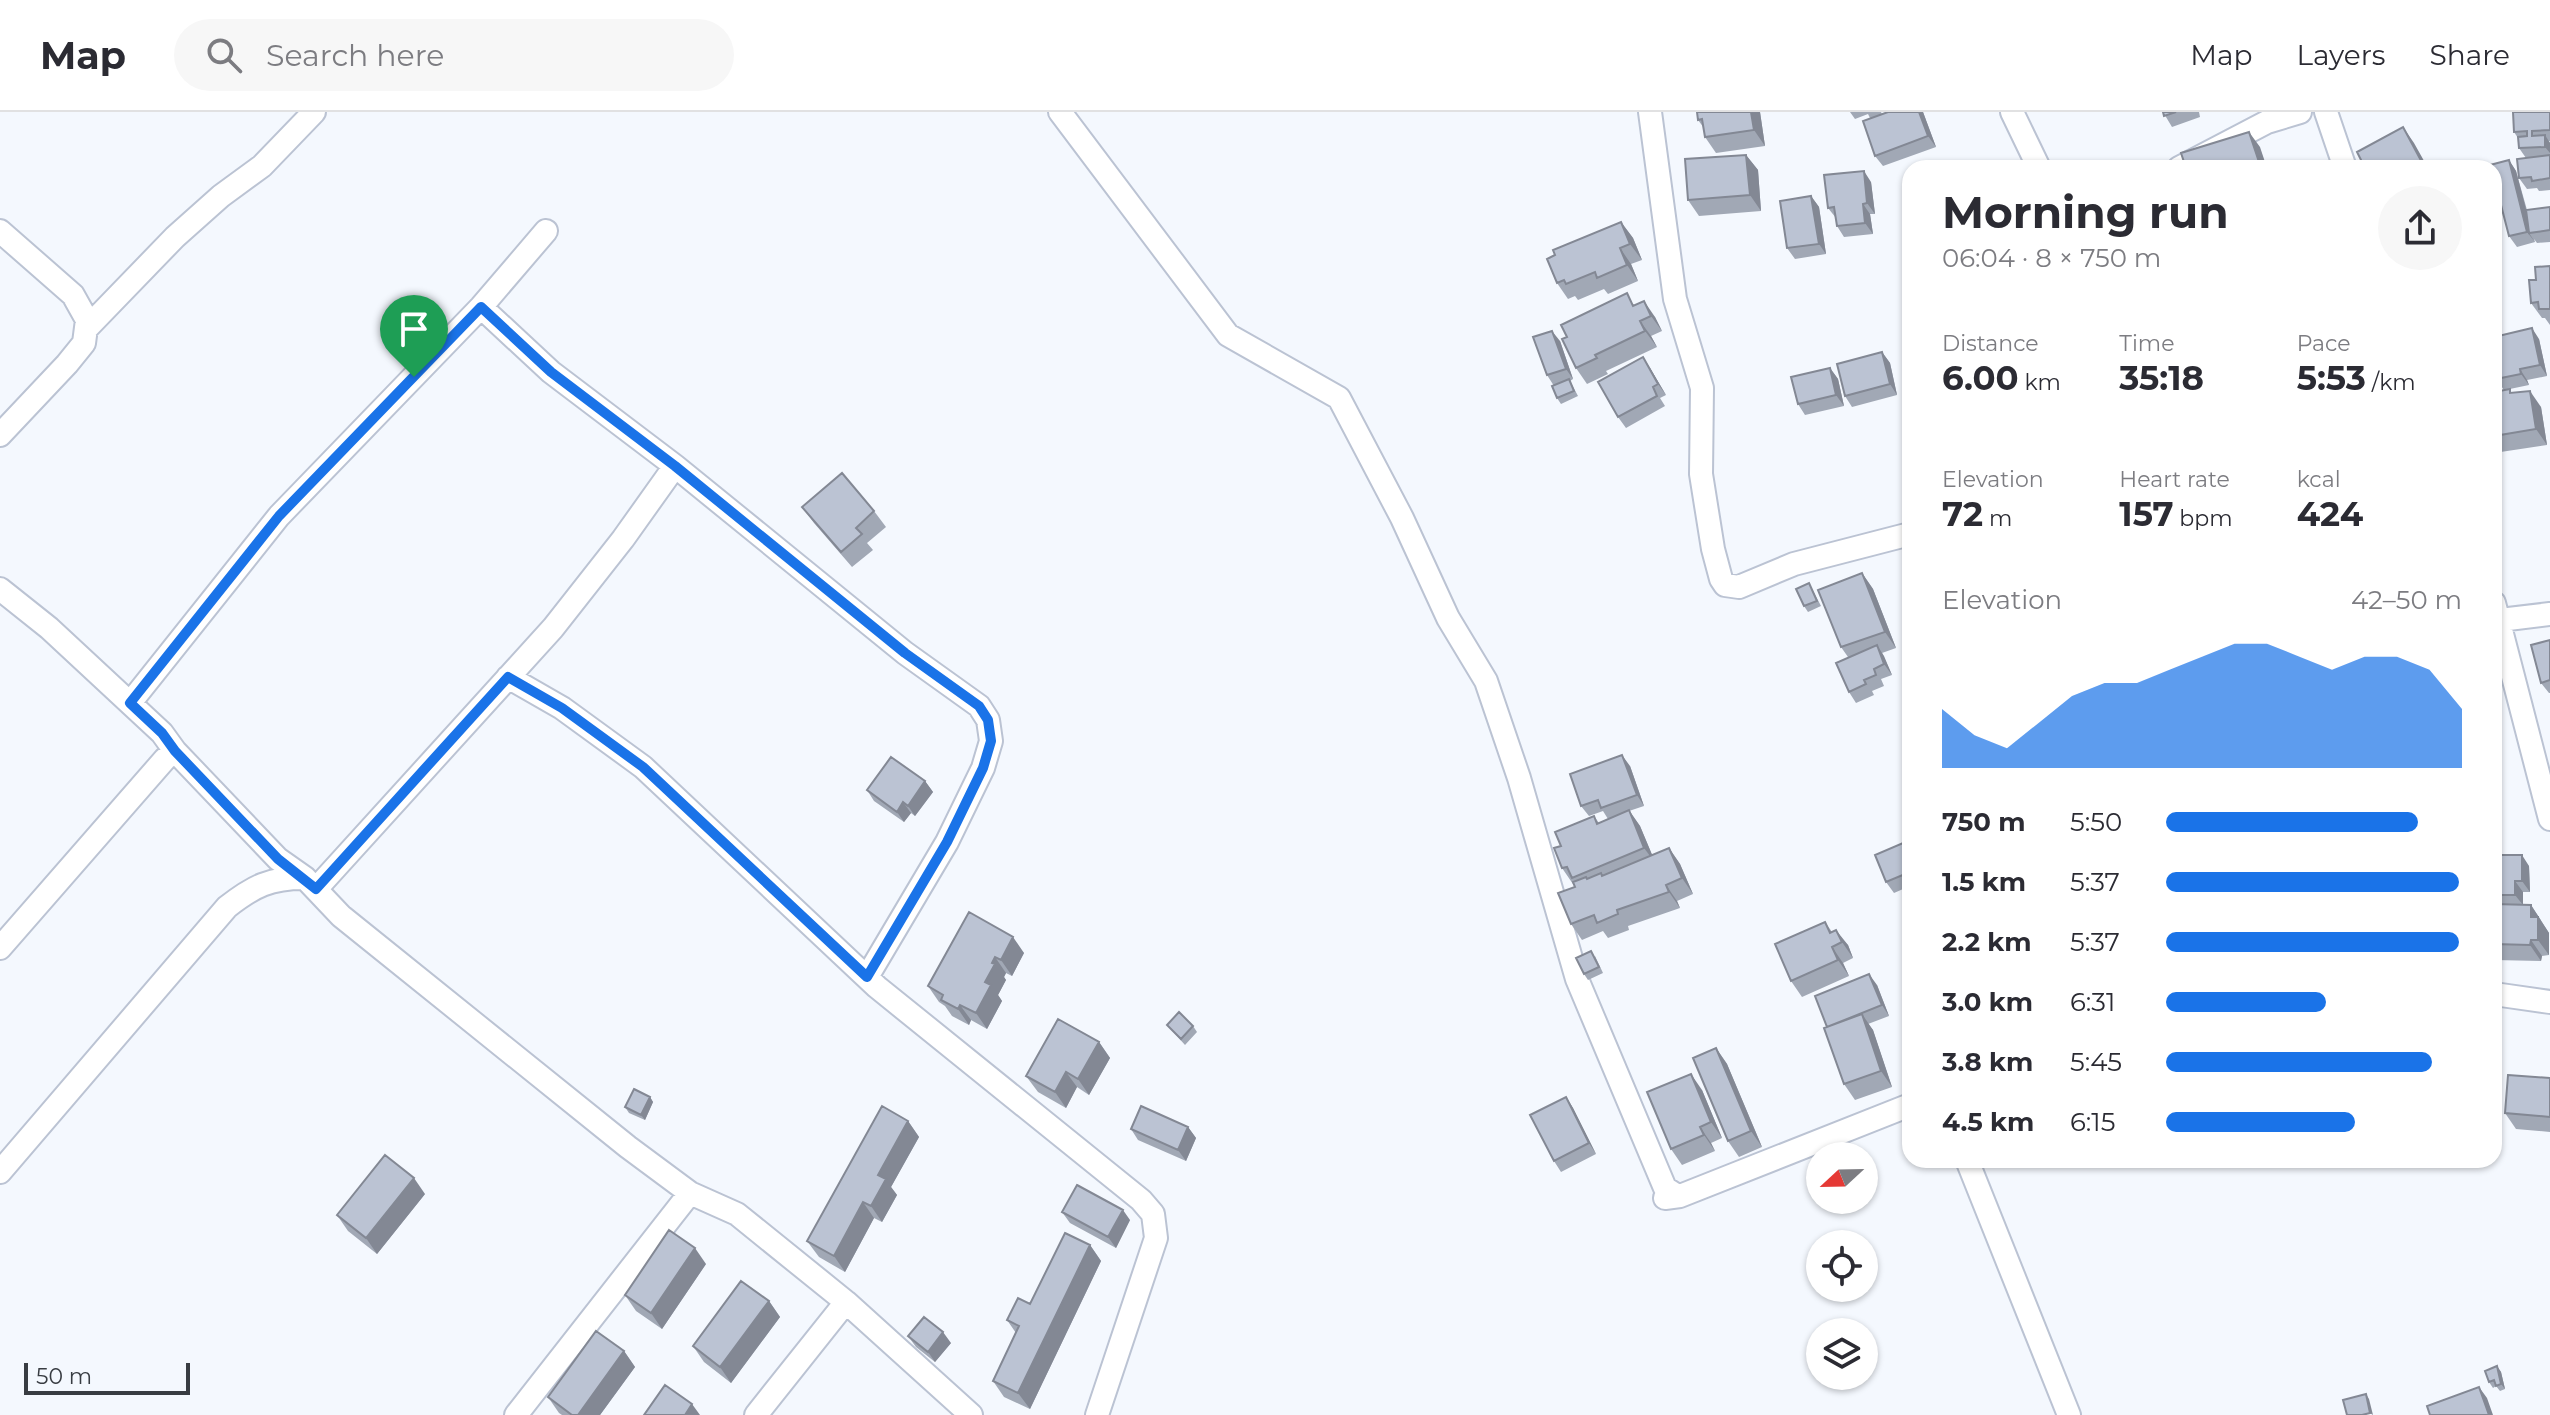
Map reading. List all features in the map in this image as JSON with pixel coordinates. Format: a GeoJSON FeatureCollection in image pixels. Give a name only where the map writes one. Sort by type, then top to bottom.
{"type":"FeatureCollection","features":[{"type":"Feature","properties":{"kind":"street"},"geometry":{"type":"LineString","coordinates":[[86,329],[175,237],[221,196],[262,166],[314,112]]}},
{"type":"Feature","properties":{"kind":"street"},"geometry":{"type":"LineString","coordinates":[[1060,112],[1228,335],[1339,398],[1402,518],[1448,618],[1486,681],[1519,778],[1577,979],[1665,1188],[1676,1195],[1663,1199],[1680,1196],[1902,1108]]}},
{"type":"Feature","properties":{"kind":"street"},"geometry":{"type":"LineString","coordinates":[[1650,112],[1675,299],[1702,388],[1701,474],[1721,579],[1725,585],[1739,587],[1794,564],[1902,536]]}},
{"type":"Feature","properties":{"kind":"street"},"geometry":{"type":"LineString","coordinates":[[2012,112],[2035,160]]}},
{"type":"Feature","properties":{"kind":"street"},"geometry":{"type":"LineString","coordinates":[[2194,160],[2267,122],[2300,112]]}},
{"type":"Feature","properties":{"kind":"street"},"geometry":{"type":"LineString","coordinates":[[2326,112],[2342,160]]}},
{"type":"Feature","properties":{"kind":"street"},"geometry":{"type":"LineString","coordinates":[[0,231],[73,295],[87,320],[84,343],[0,435]]}},
{"type":"Feature","properties":{"kind":"street"},"geometry":{"type":"LineString","coordinates":[[130,703],[279,516],[481,307],[546,231]]}},
{"type":"Feature","properties":{"kind":"street"},"geometry":{"type":"LineString","coordinates":[[481,307],[551,372],[675,466],[905,653],[979,706],[990,726],[991,741],[983,768],[947,842],[867,977]]}},
{"type":"Feature","properties":{"kind":"street"},"geometry":{"type":"LineString","coordinates":[[310,884],[553,628],[675,466]]}},
{"type":"Feature","properties":{"kind":"street"},"geometry":{"type":"LineString","coordinates":[[0,589],[49,628],[162,733],[175,751],[278,859],[310,884],[341,916],[628,1147],[690,1193],[737,1214],[846,1302],[971,1415]]}},
{"type":"Feature","properties":{"kind":"street"},"geometry":{"type":"LineString","coordinates":[[2502,612],[2550,614]]}},
{"type":"Feature","properties":{"kind":"street"},"geometry":{"type":"LineString","coordinates":[[2502,632],[2550,819]]}},
{"type":"Feature","properties":{"kind":"street"},"geometry":{"type":"LineString","coordinates":[[508,677],[562,708],[643,767],[867,977],[1141,1200],[1153,1214],[1156,1238],[1149,1265],[1097,1415]]}},
{"type":"Feature","properties":{"kind":"street"},"geometry":{"type":"LineString","coordinates":[[0,948],[175,751]]}},
{"type":"Feature","properties":{"kind":"street"},"geometry":{"type":"LineString","coordinates":[[0,1172],[227,907],[261,883],[284,878],[310,884]]}},
{"type":"Feature","properties":{"kind":"street"},"geometry":{"type":"LineString","coordinates":[[2502,995],[2550,1002]]}},
{"type":"Feature","properties":{"kind":"street"},"geometry":{"type":"LineString","coordinates":[[1970,1168],[2069,1415]]}},
{"type":"Feature","properties":{"kind":"street"},"geometry":{"type":"LineString","coordinates":[[516,1415],[690,1193]]}},
{"type":"Feature","properties":{"kind":"street"},"geometry":{"type":"LineString","coordinates":[[756,1415],[846,1302]]}},
{"type":"Feature","properties":{"kind":"building"},"geometry":{"type":"Polygon","coordinates":[[[1697,112],[1751,112],[1754,130],[1705,137],[1702,119],[1698,120],[1697,112]]]}},
{"type":"Feature","properties":{"kind":"building"},"geometry":{"type":"Polygon","coordinates":[[[1888,112],[1919,112],[1928,136],[1875,156],[1863,121],[1888,112]]]}},
{"type":"Feature","properties":{"kind":"building"},"geometry":{"type":"Polygon","coordinates":[[[2513,112],[2550,112],[2550,130],[2532,131],[2532,136],[2545,135],[2545,147],[2519,148],[2518,137],[2527,136],[2527,131],[2514,132],[2513,112]]]}},
{"type":"Feature","properties":{"kind":"building"},"geometry":{"type":"Polygon","coordinates":[[[2403,127],[2421,160],[2361,160],[2357,152],[2403,127]]]}},
{"type":"Feature","properties":{"kind":"building"},"geometry":{"type":"Polygon","coordinates":[[[2249,132],[2258,160],[2183,160],[2181,153],[2249,132]]]}},
{"type":"Feature","properties":{"kind":"building"},"geometry":{"type":"Polygon","coordinates":[[[1746,155],[1750,195],[1688,200],[1685,159],[1746,155]]]}},
{"type":"Feature","properties":{"kind":"building"},"geometry":{"type":"Polygon","coordinates":[[[2550,155],[2550,178],[2532,181],[2531,177],[2519,178],[2517,159],[2550,155]]]}},
{"type":"Feature","properties":{"kind":"building"},"geometry":{"type":"Polygon","coordinates":[[[2509,160],[2527,232],[2509,236],[2502,209],[2502,162],[2509,160]]]}},
{"type":"Feature","properties":{"kind":"building"},"geometry":{"type":"Polygon","coordinates":[[[1864,171],[1865,223],[1837,226],[1834,207],[1828,208],[1824,175],[1864,171]]]}},
{"type":"Feature","properties":{"kind":"building"},"geometry":{"type":"Polygon","coordinates":[[[1811,196],[1819,244],[1787,248],[1780,201],[1811,196]]]}},
{"type":"Feature","properties":{"kind":"building"},"geometry":{"type":"Polygon","coordinates":[[[2550,207],[2550,230],[2529,233],[2526,210],[2550,207]]]}},
{"type":"Feature","properties":{"kind":"building"},"geometry":{"type":"Polygon","coordinates":[[[1621,222],[1630,244],[1620,248],[1627,265],[1597,278],[1595,272],[1566,284],[1564,280],[1557,283],[1547,259],[1555,255],[1553,250],[1621,222]]]}},
{"type":"Feature","properties":{"kind":"building"},"geometry":{"type":"Polygon","coordinates":[[[2550,266],[2550,309],[2539,309],[2538,302],[2531,303],[2529,280],[2536,280],[2535,267],[2550,266]]]}},
{"type":"Feature","properties":{"kind":"building"},"geometry":{"type":"Polygon","coordinates":[[[1627,293],[1633,306],[1644,301],[1651,316],[1640,321],[1645,331],[1595,355],[1597,358],[1576,368],[1562,339],[1567,337],[1561,325],[1627,293]]]}},
{"type":"Feature","properties":{"kind":"building"},"geometry":{"type":"Polygon","coordinates":[[[2532,328],[2540,365],[2520,369],[2521,374],[2502,378],[2502,335],[2532,328]]]}},
{"type":"Feature","properties":{"kind":"building"},"geometry":{"type":"Polygon","coordinates":[[[1552,331],[1566,369],[1547,375],[1533,337],[1552,331]]]}},
{"type":"Feature","properties":{"kind":"building"},"geometry":{"type":"Polygon","coordinates":[[[1882,352],[1890,384],[1845,396],[1837,364],[1882,352]]]}},
{"type":"Feature","properties":{"kind":"building"},"geometry":{"type":"Polygon","coordinates":[[[1643,357],[1658,384],[1653,387],[1657,396],[1618,417],[1598,382],[1643,357]]]}},
{"type":"Feature","properties":{"kind":"building"},"geometry":{"type":"Polygon","coordinates":[[[1830,368],[1836,395],[1798,404],[1791,377],[1830,368]]]}},
{"type":"Feature","properties":{"kind":"building"},"geometry":{"type":"Polygon","coordinates":[[[1569,379],[1574,391],[1557,398],[1552,386],[1569,379]]]}},
{"type":"Feature","properties":{"kind":"building"},"geometry":{"type":"Polygon","coordinates":[[[2502,390],[2530,391],[2536,429],[2502,435],[2502,390]]]}},
{"type":"Feature","properties":{"kind":"building"},"geometry":{"type":"Polygon","coordinates":[[[842,473],[874,511],[856,528],[862,534],[841,552],[802,507],[842,473]]]}},
{"type":"Feature","properties":{"kind":"building"},"geometry":{"type":"Polygon","coordinates":[[[1862,573],[1885,632],[1841,647],[1818,590],[1862,573]]]}},
{"type":"Feature","properties":{"kind":"building"},"geometry":{"type":"Polygon","coordinates":[[[1809,583],[1817,601],[1804,606],[1796,589],[1809,583]]]}},
{"type":"Feature","properties":{"kind":"building"},"geometry":{"type":"Polygon","coordinates":[[[2550,640],[2550,680],[2541,683],[2531,645],[2550,640]]]}},
{"type":"Feature","properties":{"kind":"building"},"geometry":{"type":"Polygon","coordinates":[[[1877,645],[1884,664],[1874,669],[1876,675],[1864,680],[1866,684],[1849,692],[1836,663],[1877,645]]]}},
{"type":"Feature","properties":{"kind":"building"},"geometry":{"type":"Polygon","coordinates":[[[1622,755],[1637,795],[1601,808],[1598,800],[1581,806],[1570,774],[1622,755]]]}},
{"type":"Feature","properties":{"kind":"building"},"geometry":{"type":"Polygon","coordinates":[[[891,757],[925,781],[908,806],[903,802],[897,812],[867,790],[891,757]]]}},
{"type":"Feature","properties":{"kind":"building"},"geometry":{"type":"Polygon","coordinates":[[[1629,810],[1644,848],[1572,878],[1567,867],[1562,868],[1554,848],[1561,846],[1555,832],[1594,816],[1597,824],[1629,810]]]}},
{"type":"Feature","properties":{"kind":"building"},"geometry":{"type":"Polygon","coordinates":[[[1902,843],[1902,875],[1886,882],[1875,855],[1902,843]]]}},
{"type":"Feature","properties":{"kind":"building"},"geometry":{"type":"Polygon","coordinates":[[[1669,848],[1682,878],[1666,885],[1669,892],[1617,910],[1618,914],[1597,923],[1594,915],[1571,924],[1558,893],[1575,887],[1573,882],[1601,873],[1602,876],[1669,848]]]}},
{"type":"Feature","properties":{"kind":"building"},"geometry":{"type":"Polygon","coordinates":[[[2502,855],[2522,855],[2522,881],[2515,881],[2515,895],[2502,895],[2502,855]]]}},
{"type":"Feature","properties":{"kind":"building"},"geometry":{"type":"Polygon","coordinates":[[[2502,904],[2531,905],[2531,917],[2538,917],[2538,940],[2531,940],[2530,945],[2502,944],[2502,904]]]}},
{"type":"Feature","properties":{"kind":"building"},"geometry":{"type":"Polygon","coordinates":[[[969,912],[1013,937],[1001,960],[995,957],[992,963],[995,964],[985,982],[991,985],[976,1013],[960,1005],[958,1009],[941,1000],[943,995],[928,986],[969,912]]]}},
{"type":"Feature","properties":{"kind":"building"},"geometry":{"type":"Polygon","coordinates":[[[1825,922],[1830,933],[1836,930],[1842,942],[1832,947],[1838,960],[1791,981],[1775,944],[1825,922]]]}},
{"type":"Feature","properties":{"kind":"building"},"geometry":{"type":"Polygon","coordinates":[[[1591,951],[1599,967],[1584,974],[1576,958],[1591,951]]]}},
{"type":"Feature","properties":{"kind":"building"},"geometry":{"type":"Polygon","coordinates":[[[1869,974],[1882,1005],[1827,1027],[1815,996],[1869,974]]]}},
{"type":"Feature","properties":{"kind":"building"},"geometry":{"type":"Polygon","coordinates":[[[1179,1012],[1193,1026],[1181,1039],[1167,1025],[1179,1012]]]}},
{"type":"Feature","properties":{"kind":"building"},"geometry":{"type":"Polygon","coordinates":[[[1862,1014],[1881,1071],[1844,1084],[1824,1028],[1862,1014]]]}},
{"type":"Feature","properties":{"kind":"building"},"geometry":{"type":"Polygon","coordinates":[[[1058,1019],[1099,1042],[1078,1079],[1066,1072],[1055,1092],[1026,1076],[1058,1019]]]}},
{"type":"Feature","properties":{"kind":"building"},"geometry":{"type":"Polygon","coordinates":[[[1716,1048],[1751,1131],[1728,1141],[1693,1058],[1716,1048]]]}},
{"type":"Feature","properties":{"kind":"building"},"geometry":{"type":"Polygon","coordinates":[[[1691,1074],[1711,1122],[1700,1127],[1704,1135],[1671,1149],[1647,1092],[1691,1074]]]}},
{"type":"Feature","properties":{"kind":"building"},"geometry":{"type":"Polygon","coordinates":[[[2508,1075],[2550,1078],[2550,1117],[2505,1113],[2508,1075]]]}},
{"type":"Feature","properties":{"kind":"building"},"geometry":{"type":"Polygon","coordinates":[[[634,1089],[650,1097],[641,1115],[625,1107],[634,1089]]]}},
{"type":"Feature","properties":{"kind":"building"},"geometry":{"type":"Polygon","coordinates":[[[1566,1097],[1589,1143],[1554,1161],[1530,1115],[1566,1097]]]}},
{"type":"Feature","properties":{"kind":"building"},"geometry":{"type":"Polygon","coordinates":[[[882,1106],[908,1121],[878,1175],[886,1179],[871,1206],[863,1202],[834,1256],[807,1241],[882,1106]]]}},
{"type":"Feature","properties":{"kind":"building"},"geometry":{"type":"Polygon","coordinates":[[[1141,1106],[1188,1127],[1178,1150],[1131,1129],[1141,1106]]]}},
{"type":"Feature","properties":{"kind":"building"},"geometry":{"type":"Polygon","coordinates":[[[385,1155],[414,1178],[366,1238],[337,1215],[385,1155]]]}},
{"type":"Feature","properties":{"kind":"building"},"geometry":{"type":"Polygon","coordinates":[[[1077,1185],[1123,1210],[1108,1237],[1062,1212],[1077,1185]]]}},
{"type":"Feature","properties":{"kind":"building"},"geometry":{"type":"Polygon","coordinates":[[[669,1230],[695,1248],[651,1313],[625,1295],[669,1230]]]}},
{"type":"Feature","properties":{"kind":"building"},"geometry":{"type":"Polygon","coordinates":[[[1065,1233],[1090,1245],[1018,1393],[993,1381],[1019,1326],[1007,1320],[1018,1298],[1030,1304],[1065,1233]]]}},
{"type":"Feature","properties":{"kind":"building"},"geometry":{"type":"Polygon","coordinates":[[[741,1281],[769,1301],[720,1367],[693,1346],[741,1281]]]}},
{"type":"Feature","properties":{"kind":"building"},"geometry":{"type":"Polygon","coordinates":[[[924,1317],[943,1332],[928,1352],[908,1336],[924,1317]]]}},
{"type":"Feature","properties":{"kind":"building"},"geometry":{"type":"Polygon","coordinates":[[[596,1331],[624,1351],[578,1415],[572,1415],[548,1397],[596,1331]]]}},
{"type":"Feature","properties":{"kind":"building"},"geometry":{"type":"Polygon","coordinates":[[[2497,1366],[2501,1384],[2496,1386],[2494,1380],[2489,1382],[2485,1371],[2497,1366]]]}},
{"type":"Feature","properties":{"kind":"building"},"geometry":{"type":"Polygon","coordinates":[[[665,1385],[692,1404],[685,1415],[644,1415],[665,1385]]]}},
{"type":"Feature","properties":{"kind":"building"},"geometry":{"type":"Polygon","coordinates":[[[2479,1387],[2489,1415],[2430,1415],[2427,1406],[2479,1387]]]}},
{"type":"Feature","properties":{"kind":"building"},"geometry":{"type":"Polygon","coordinates":[[[2366,1394],[2370,1413],[2347,1415],[2343,1400],[2366,1394]]]}},
{"type":"Feature","properties":{"kind":"route"},"geometry":{"type":"LineString","coordinates":[[481,307],[551,372],[675,466],[905,653],[979,706],[988,720],[991,741],[983,768],[947,842],[867,977],[643,767],[562,708],[508,677],[316,889],[278,859],[175,751],[162,733],[130,703],[279,516],[414,377],[481,307]]}}]}
